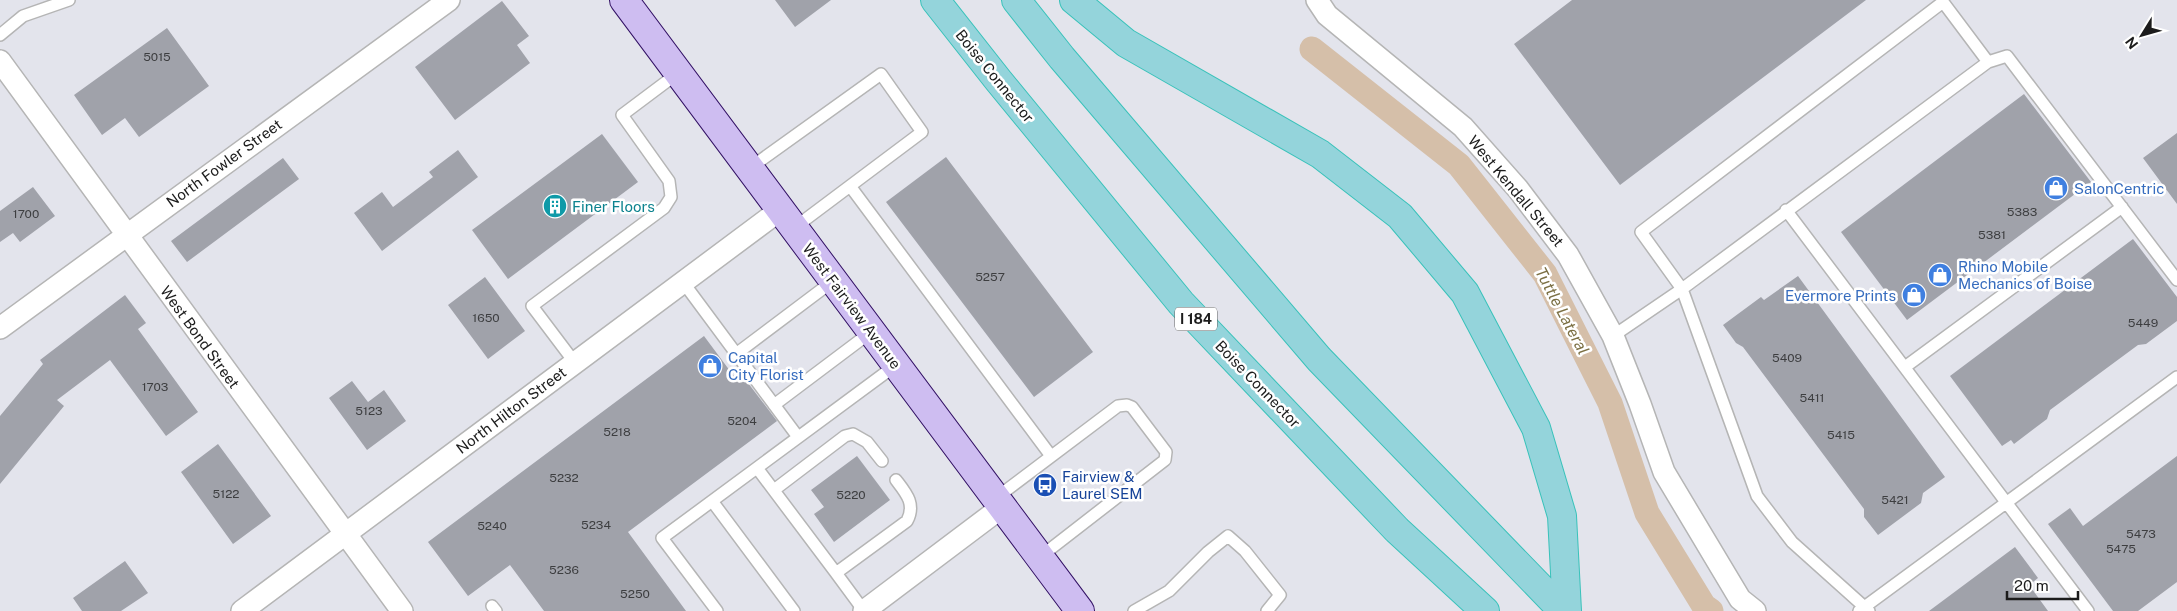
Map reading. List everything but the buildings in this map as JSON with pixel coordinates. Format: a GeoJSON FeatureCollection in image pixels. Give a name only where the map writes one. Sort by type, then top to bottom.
{"type":"FeatureCollection","features":[{"type":"Feature","properties":{"kind":"highway","name":"Boise Connector"},"geometry":{"type":"LineString","coordinates":[[935,0],[998,80],[1181,303],[1398,530],[1485,611]]}},
{"type":"Feature","properties":{"kind":"highway"},"geometry":{"type":"LineString","coordinates":[[1016,0],[1062,58],[1318,359],[1563,611]]}},
{"type":"Feature","properties":{"kind":"highway"},"geometry":{"type":"LineString","coordinates":[[1074,0],[1126,43],[1320,154],[1400,216],[1465,293],[1536,428],[1562,516],[1567,611]]}},
{"type":"Feature","properties":{"kind":"main road","name":"West Fairview Avenue"},"geometry":{"type":"LineString","coordinates":[[624,0],[1080,611]]}},
{"type":"Feature","properties":{"kind":"street","name":"North Fowler Street"},"geometry":{"type":"LineString","coordinates":[[0,328],[449,0]]}},
{"type":"Feature","properties":{"kind":"street","name":"West Kendall Street"},"geometry":{"type":"LineString","coordinates":[[1318,0],[1327,15],[1463,128],[1518,189],[1568,255],[1613,336],[1664,472],[1740,599],[1755,611]]}},
{"type":"Feature","properties":{"kind":"street","name":"West Bond Street"},"geometry":{"type":"LineString","coordinates":[[0,61],[344,535],[402,611]]}},
{"type":"Feature","properties":{"kind":"street","name":"North Hilton Street"},"geometry":{"type":"LineString","coordinates":[[242,611],[683,282],[787,219]]}},
{"type":"Feature","properties":{"kind":"street"},"geometry":{"type":"LineString","coordinates":[[864,611],[999,503]]}},
{"type":"Feature","properties":{"kind":"lane"},"geometry":{"type":"LineString","coordinates":[[0,35],[23,16],[69,0]]}},
{"type":"Feature","properties":{"kind":"lane"},"geometry":{"type":"LineString","coordinates":[[1988,62],[1943,2],[1641,232],[1682,289],[1757,496],[1792,542],[1863,609],[2177,377]]}},
{"type":"Feature","properties":{"kind":"lane"},"geometry":{"type":"LineString","coordinates":[[1613,336],[1682,289],[1988,62],[2007,56],[2177,280]]}},
{"type":"Feature","properties":{"kind":"lane"},"geometry":{"type":"LineString","coordinates":[[575,363],[532,306],[664,208],[671,197],[669,181],[622,115],[678,73]]}},
{"type":"Feature","properties":{"kind":"lane"},"geometry":{"type":"LineString","coordinates":[[750,169],[881,74],[922,132],[850,186],[787,219]]}},
{"type":"Feature","properties":{"kind":"lane"},"geometry":{"type":"LineString","coordinates":[[850,186],[1051,456]]}},
{"type":"Feature","properties":{"kind":"lane"},"geometry":{"type":"LineString","coordinates":[[1905,367],[2122,207]]}},
{"type":"Feature","properties":{"kind":"lane"},"geometry":{"type":"LineString","coordinates":[[1786,210],[2088,611]]}},
{"type":"Feature","properties":{"kind":"lane"},"geometry":{"type":"LineString","coordinates":[[736,354],[834,281]]}},
{"type":"Feature","properties":{"kind":"lane"},"geometry":{"type":"LineString","coordinates":[[683,282],[798,437]]}},
{"type":"Feature","properties":{"kind":"lane"},"geometry":{"type":"LineString","coordinates":[[774,405],[871,332]]}},
{"type":"Feature","properties":{"kind":"lane"},"geometry":{"type":"LineString","coordinates":[[717,611],[662,538],[896,365]]}},
{"type":"Feature","properties":{"kind":"lane"},"geometry":{"type":"LineString","coordinates":[[999,503],[1051,456],[1118,406],[1127,405],[1132,407],[1166,452],[1164,460],[1040,557]]}},
{"type":"Feature","properties":{"kind":"lane"},"geometry":{"type":"LineString","coordinates":[[774,490],[845,436],[853,434],[867,442],[882,460]]}},
{"type":"Feature","properties":{"kind":"lane"},"geometry":{"type":"LineString","coordinates":[[757,468],[864,611]]}},
{"type":"Feature","properties":{"kind":"lane"},"geometry":{"type":"LineString","coordinates":[[836,572],[907,521],[910,515],[910,501],[896,480]]}},
{"type":"Feature","properties":{"kind":"lane"},"geometry":{"type":"LineString","coordinates":[[712,500],[794,611]]}},
{"type":"Feature","properties":{"kind":"lane"},"geometry":{"type":"LineString","coordinates":[[1134,611],[1169,591],[1208,552],[1228,536],[1245,551],[1280,595],[1267,611]]}},
{"type":"Feature","properties":{"kind":"waterway","name":"Tuttle Lateral"},"geometry":{"type":"LineString","coordinates":[[1312,49],[1459,165],[1545,274],[1610,403],[1647,513],[1704,606],[1711,611]]}},
{"type":"Feature","properties":{"kind":"place","name":"SalonCentric"},"geometry":{"type":"Point","coordinates":[2056,188]}},
{"type":"Feature","properties":{"kind":"place","name":"Finer Floors"},"geometry":{"type":"Point","coordinates":[555,206]}},
{"type":"Feature","properties":{"kind":"place","name":"Rhino Mobile Mechanics of Boise"},"geometry":{"type":"Point","coordinates":[1940,275]}},
{"type":"Feature","properties":{"kind":"place","name":"Evermore Prints"},"geometry":{"type":"Point","coordinates":[1914,295]}},
{"type":"Feature","properties":{"kind":"place","name":"Capital City Florist"},"geometry":{"type":"Point","coordinates":[710,366]}},
{"type":"Feature","properties":{"kind":"place","name":"Fairview & Laurel SEM"},"geometry":{"type":"Point","coordinates":[1045,485]}}]}
